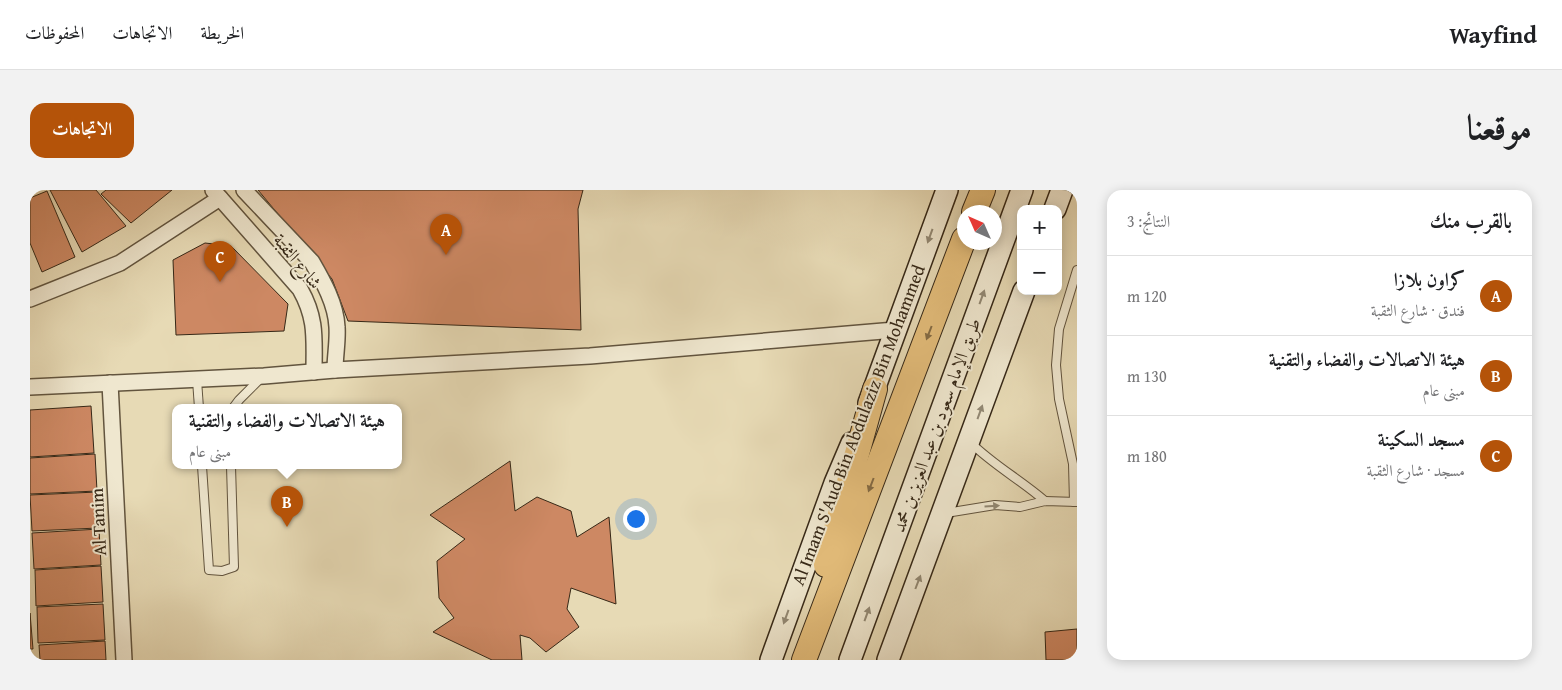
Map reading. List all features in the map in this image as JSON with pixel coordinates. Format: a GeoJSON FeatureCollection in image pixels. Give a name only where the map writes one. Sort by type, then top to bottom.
{"type":"FeatureCollection","features":[{"type":"Feature","properties":{"kind":"main road","name":"Al Imam S'Aud Bin Abdulaziz Bin Mohammed"},"geometry":{"type":"LineString","coordinates":[[771,660],[835,482],[875,389],[947,190]]}},
{"type":"Feature","properties":{"kind":"main road"},"geometry":{"type":"LineString","coordinates":[[977,205],[983,190]]}},
{"type":"Feature","properties":{"kind":"main road","name":"طريق الإمام سعود بن عبد العزيز بن محمد"},"geometry":{"type":"LineString","coordinates":[[850,660],[1022,190]]}},
{"type":"Feature","properties":{"kind":"main road"},"geometry":{"type":"LineString","coordinates":[[1056,205],[1062,190]]}},
{"type":"Feature","properties":{"kind":"main road"},"geometry":{"type":"LineString","coordinates":[[803,660],[960,250]]}},
{"type":"Feature","properties":{"kind":"main road"},"geometry":{"type":"LineString","coordinates":[[888,660],[944,513],[1023,295]]}},
{"type":"Feature","properties":{"kind":"main road"},"geometry":{"type":"LineString","coordinates":[[803,660],[826,563],[875,389]]}},
{"type":"Feature","properties":{"kind":"street","name":"شارع الثقبة"},"geometry":{"type":"LineString","coordinates":[[244,190],[312,262],[320,276],[331,299],[337,326],[335,370]]}},
{"type":"Feature","properties":{"kind":"street","name":"شارع الثقبة"},"geometry":{"type":"LineString","coordinates":[[216,194],[300,289],[309,305],[315,328],[314,372]]}},
{"type":"Feature","properties":{"kind":"street"},"geometry":{"type":"LineString","coordinates":[[30,299],[120,263],[216,194]]}},
{"type":"Feature","properties":{"kind":"street"},"geometry":{"type":"LineString","coordinates":[[30,387],[197,380],[335,370],[590,356],[895,330]]}},
{"type":"Feature","properties":{"kind":"street","name":"Al Tanim"},"geometry":{"type":"LineString","coordinates":[[110,383],[124,660]]}},
{"type":"Feature","properties":{"kind":"lane"},"geometry":{"type":"LineString","coordinates":[[944,513],[995,505],[1020,508],[1045,501],[1076,502],[1073,464],[1059,399],[1056,365],[1060,329],[1075,284],[1077,270]]}},
{"type":"Feature","properties":{"kind":"lane"},"geometry":{"type":"LineString","coordinates":[[236,404],[264,376]]}},
{"type":"Feature","properties":{"kind":"lane"},"geometry":{"type":"LineString","coordinates":[[197,380],[199,404]]}},
{"type":"Feature","properties":{"kind":"lane"},"geometry":{"type":"LineString","coordinates":[[969,441],[986,458],[1045,501]]}},
{"type":"Feature","properties":{"kind":"lane"},"geometry":{"type":"LineString","coordinates":[[202,469],[209,570],[222,570],[234,567],[231,469]]}},
{"type":"Feature","properties":{"kind":"building"},"geometry":{"type":"Polygon","coordinates":[[[50,190],[96,190],[126,226],[82,252],[50,190]]]}},
{"type":"Feature","properties":{"kind":"building"},"geometry":{"type":"Polygon","coordinates":[[[106,190],[172,190],[131,223],[101,194],[106,190]]]}},
{"type":"Feature","properties":{"kind":"building"},"geometry":{"type":"Polygon","coordinates":[[[258,190],[583,190],[578,209],[581,330],[348,321],[332,279],[258,190]]]}},
{"type":"Feature","properties":{"kind":"building"},"geometry":{"type":"Polygon","coordinates":[[[47,191],[75,257],[42,272],[30,243],[30,198],[47,191]]]}},
{"type":"Feature","properties":{"kind":"building"},"geometry":{"type":"Polygon","coordinates":[[[205,243],[231,246],[288,304],[284,331],[176,335],[173,260],[205,243]]]}},
{"type":"Feature","properties":{"kind":"building"},"geometry":{"type":"Polygon","coordinates":[[[91,406],[94,453],[30,457],[30,410],[91,406]]]}},
{"type":"Feature","properties":{"kind":"building"},"geometry":{"type":"Polygon","coordinates":[[[95,454],[97,491],[30,494],[30,458],[95,454]]]}},
{"type":"Feature","properties":{"kind":"building"},"geometry":{"type":"Polygon","coordinates":[[[510,461],[515,511],[537,497],[571,511],[577,537],[609,517],[616,604],[571,588],[567,609],[579,627],[546,652],[530,638],[520,635],[522,660],[492,660],[433,632],[454,618],[439,598],[437,561],[465,539],[430,515],[510,461]]]}},
{"type":"Feature","properties":{"kind":"building"},"geometry":{"type":"Polygon","coordinates":[[[97,492],[98,528],[32,531],[30,495],[97,492]]]}},
{"type":"Feature","properties":{"kind":"building"},"geometry":{"type":"Polygon","coordinates":[[[99,529],[101,565],[34,569],[32,533],[99,529]]]}},
{"type":"Feature","properties":{"kind":"building"},"geometry":{"type":"Polygon","coordinates":[[[101,566],[103,602],[36,606],[35,570],[101,566]]]}},
{"type":"Feature","properties":{"kind":"building"},"geometry":{"type":"Polygon","coordinates":[[[103,604],[105,640],[38,643],[37,607],[103,604]]]}},
{"type":"Feature","properties":{"kind":"building"},"geometry":{"type":"Polygon","coordinates":[[[30,613],[33,649],[30,649],[30,613]]]}},
{"type":"Feature","properties":{"kind":"building"},"geometry":{"type":"Polygon","coordinates":[[[1077,629],[1077,660],[1046,660],[1045,632],[1077,629]]]}},
{"type":"Feature","properties":{"kind":"building"},"geometry":{"type":"Polygon","coordinates":[[[105,641],[106,660],[40,660],[39,645],[105,641]]]}},
{"type":"Feature","properties":{"kind":"place","name":"كراون بلازا"},"geometry":{"type":"Point","coordinates":[446,255]}},
{"type":"Feature","properties":{"kind":"place","name":"مسجد السكينة"},"geometry":{"type":"Point","coordinates":[220,282]}},
{"type":"Feature","properties":{"kind":"place","name":"هيئة الاتصالات والفضاء والتقنية"},"geometry":{"type":"Point","coordinates":[287,527]}}]}
